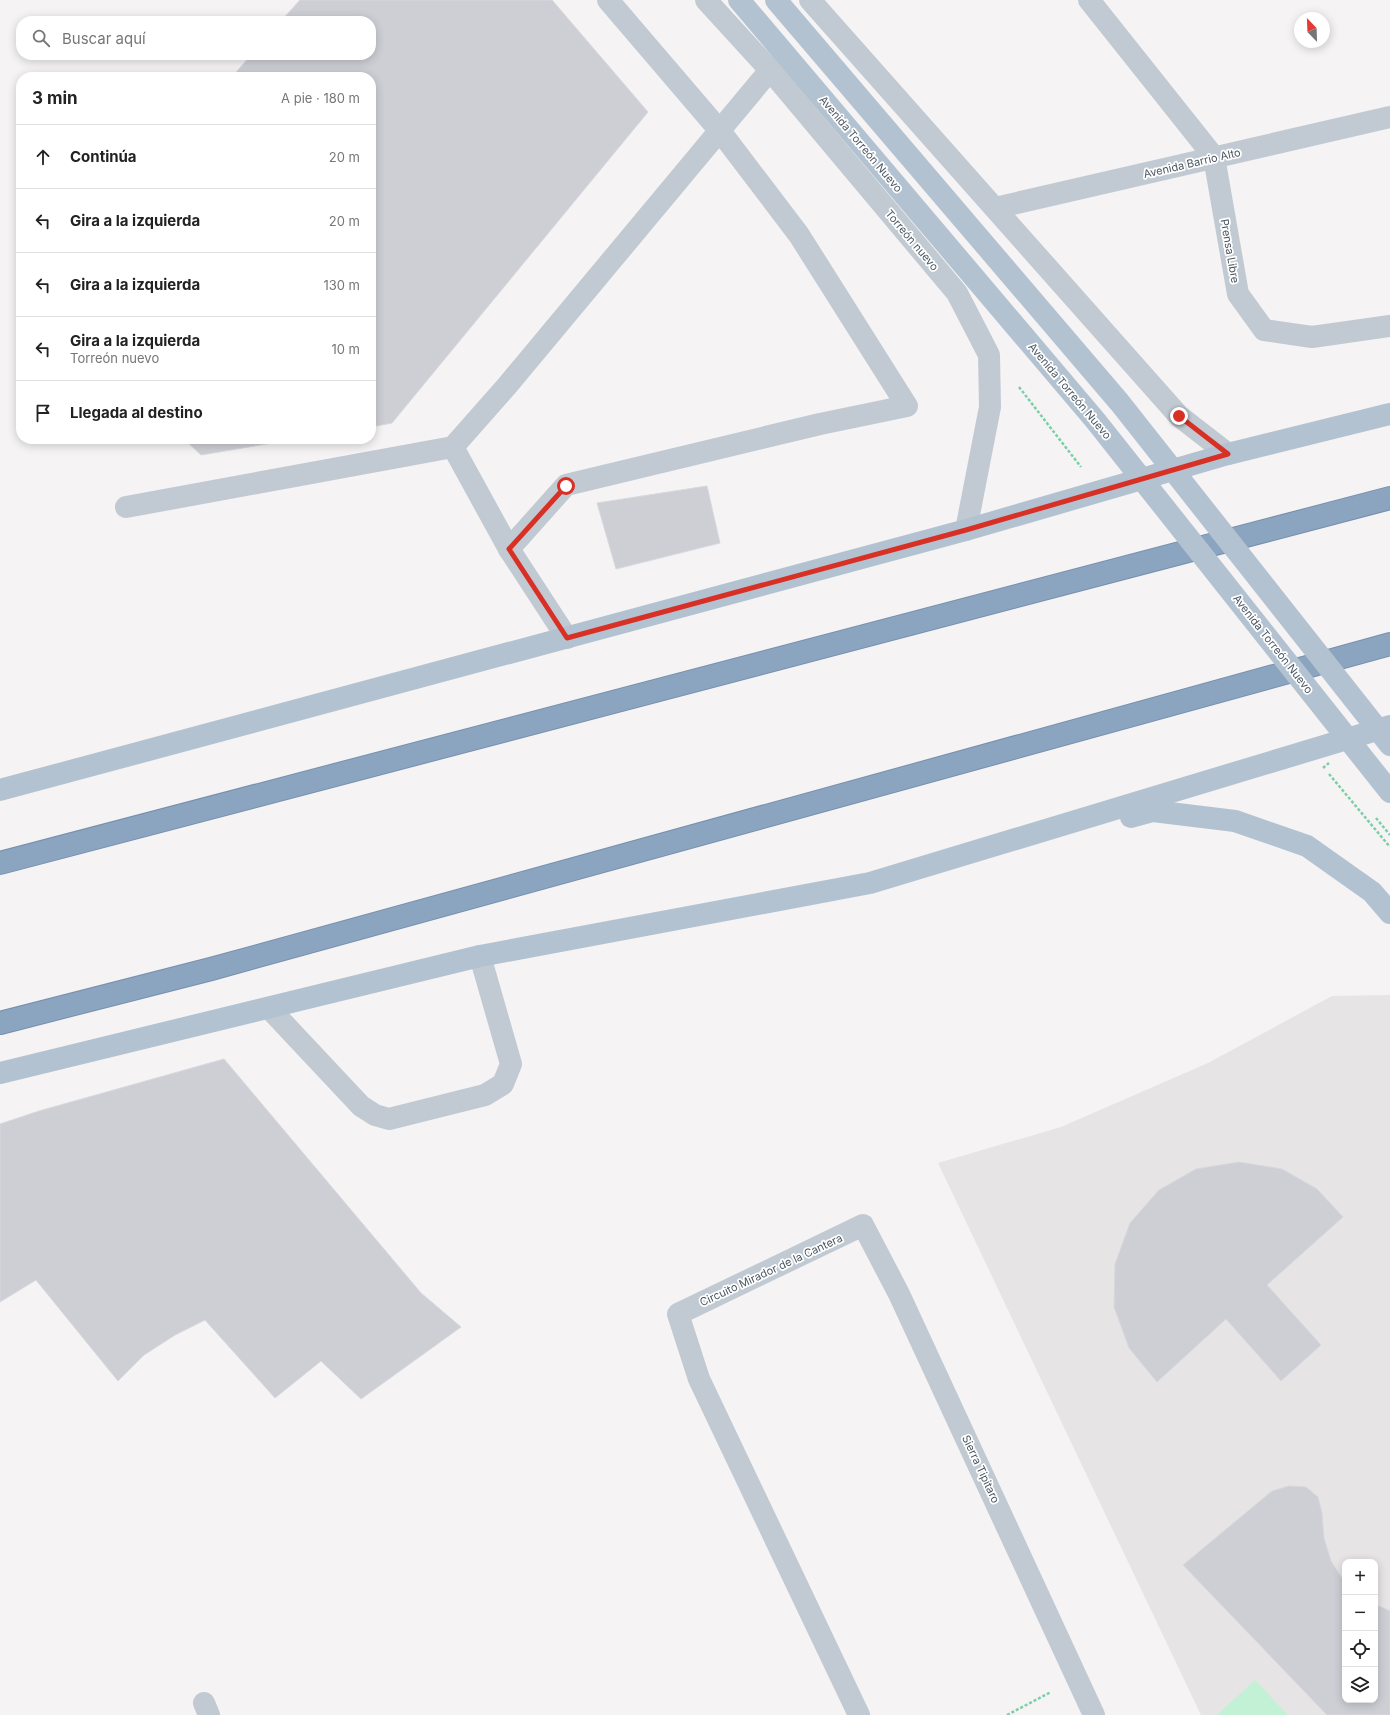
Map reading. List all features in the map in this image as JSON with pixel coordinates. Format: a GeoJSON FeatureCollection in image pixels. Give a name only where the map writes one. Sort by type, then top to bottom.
{"type":"FeatureCollection","features":[{"type":"Feature","properties":{"kind":"highway"},"geometry":{"type":"LineString","coordinates":[[0,863],[1390,498]]}},
{"type":"Feature","properties":{"kind":"highway"},"geometry":{"type":"LineString","coordinates":[[0,1023],[219,966],[1390,644]]}},
{"type":"Feature","properties":{"kind":"main road","name":"Avenida Torreón Nuevo"},"geometry":{"type":"LineString","coordinates":[[739,0],[1095,420],[1390,792]]}},
{"type":"Feature","properties":{"kind":"main road"},"geometry":{"type":"LineString","coordinates":[[776,0],[1120,402],[1390,745]]}},
{"type":"Feature","properties":{"kind":"main road"},"geometry":{"type":"LineString","coordinates":[[0,790],[966,530],[1228,454],[1390,414]]}},
{"type":"Feature","properties":{"kind":"main road"},"geometry":{"type":"LineString","coordinates":[[870,884],[1390,726]]}},
{"type":"Feature","properties":{"kind":"main road"},"geometry":{"type":"LineString","coordinates":[[0,1073],[480,956],[870,884],[1153,811],[1235,821],[1307,846],[1372,892],[1390,913]]}},
{"type":"Feature","properties":{"kind":"street"},"geometry":{"type":"LineString","coordinates":[[509,549],[566,486],[820,424],[907,406],[799,235],[720,131],[608,0]]}},
{"type":"Feature","properties":{"kind":"street","name":"Torreón nuevo"},"geometry":{"type":"LineString","coordinates":[[706,0],[770,70],[957,293],[989,355],[990,407],[966,530]]}},
{"type":"Feature","properties":{"kind":"street"},"geometry":{"type":"LineString","coordinates":[[810,0],[1179,416],[1228,454]]}},
{"type":"Feature","properties":{"kind":"street"},"geometry":{"type":"LineString","coordinates":[[1089,0],[1214,157]]}},
{"type":"Feature","properties":{"kind":"street"},"geometry":{"type":"LineString","coordinates":[[126,507],[453,447],[506,387],[770,70]]}},
{"type":"Feature","properties":{"kind":"street","name":"Avenida Barrio Alto"},"geometry":{"type":"LineString","coordinates":[[995,208],[1390,118]]}},
{"type":"Feature","properties":{"kind":"street","name":"Prensa Libre"},"geometry":{"type":"LineString","coordinates":[[1214,157],[1238,294],[1264,330],[1312,337],[1390,326]]}},
{"type":"Feature","properties":{"kind":"street"},"geometry":{"type":"LineString","coordinates":[[453,447],[509,549],[567,638]]}},
{"type":"Feature","properties":{"kind":"street"},"geometry":{"type":"LineString","coordinates":[[269,1008],[362,1106],[375,1115],[389,1119],[485,1095],[503,1084],[511,1064],[480,956]]}},
{"type":"Feature","properties":{"kind":"street","name":"Circuito Mirador de la Cantera"},"geometry":{"type":"LineString","coordinates":[[859,1715],[699,1379],[678,1314],[863,1226]]}},
{"type":"Feature","properties":{"kind":"street","name":"Sierra Tipitaro"},"geometry":{"type":"LineString","coordinates":[[863,1226],[899,1294],[1094,1715]]}},
{"type":"Feature","properties":{"kind":"path"},"geometry":{"type":"LineString","coordinates":[[1018,386],[1100,491]]}},
{"type":"Feature","properties":{"kind":"path"},"geometry":{"type":"LineString","coordinates":[[1323,768],[1390,848]]}},
{"type":"Feature","properties":{"kind":"path"},"geometry":{"type":"LineString","coordinates":[[1007,1715],[1077,1679]]}},
{"type":"Feature","properties":{"kind":"shaded area"},"geometry":{"type":"Polygon","coordinates":[[[1390,995],[1390,1715],[1201,1715],[938,1163],[1061,1127],[1208,1063],[1332,996],[1390,995]]]}},
{"type":"Feature","properties":{"kind":"green space"},"geometry":{"type":"Polygon","coordinates":[[[1255,1680],[1288,1715],[1217,1715],[1255,1680]]]}},
{"type":"Feature","properties":{"kind":"building"},"geometry":{"type":"Polygon","coordinates":[[[300,0],[552,0],[648,112],[392,423],[376,426],[376,72],[236,72],[247,60],[376,60],[376,16],[286,16],[300,0]]]}},
{"type":"Feature","properties":{"kind":"building"},"geometry":{"type":"Polygon","coordinates":[[[189,444],[266,444],[201,455],[189,444]]]}},
{"type":"Feature","properties":{"kind":"building"},"geometry":{"type":"Polygon","coordinates":[[[707,486],[720,543],[616,569],[597,503],[707,486]]]}},
{"type":"Feature","properties":{"kind":"building"},"geometry":{"type":"Polygon","coordinates":[[[224,1059],[421,1293],[461,1327],[361,1399],[321,1361],[275,1398],[205,1320],[175,1335],[144,1355],[118,1381],[36,1280],[0,1302],[0,1124],[39,1111],[224,1059]]]}},
{"type":"Feature","properties":{"kind":"building"},"geometry":{"type":"Polygon","coordinates":[[[1239,1162],[1282,1169],[1317,1189],[1343,1217],[1267,1285],[1321,1345],[1281,1381],[1226,1319],[1157,1382],[1129,1348],[1114,1307],[1115,1264],[1130,1223],[1159,1190],[1196,1169],[1239,1162]]]}},
{"type":"Feature","properties":{"kind":"building"},"geometry":{"type":"Polygon","coordinates":[[[1289,1486],[1306,1487],[1318,1497],[1322,1513],[1324,1538],[1331,1561],[1342,1578],[1342,1703],[1378,1703],[1378,1605],[1390,1611],[1390,1715],[1327,1715],[1183,1565],[1272,1491],[1289,1486]]]}},
{"type":"Feature","properties":{"kind":"route"},"geometry":{"type":"LineString","coordinates":[[566,486],[509,549],[567,638],[966,530],[1228,454],[1179,416]]}}]}
